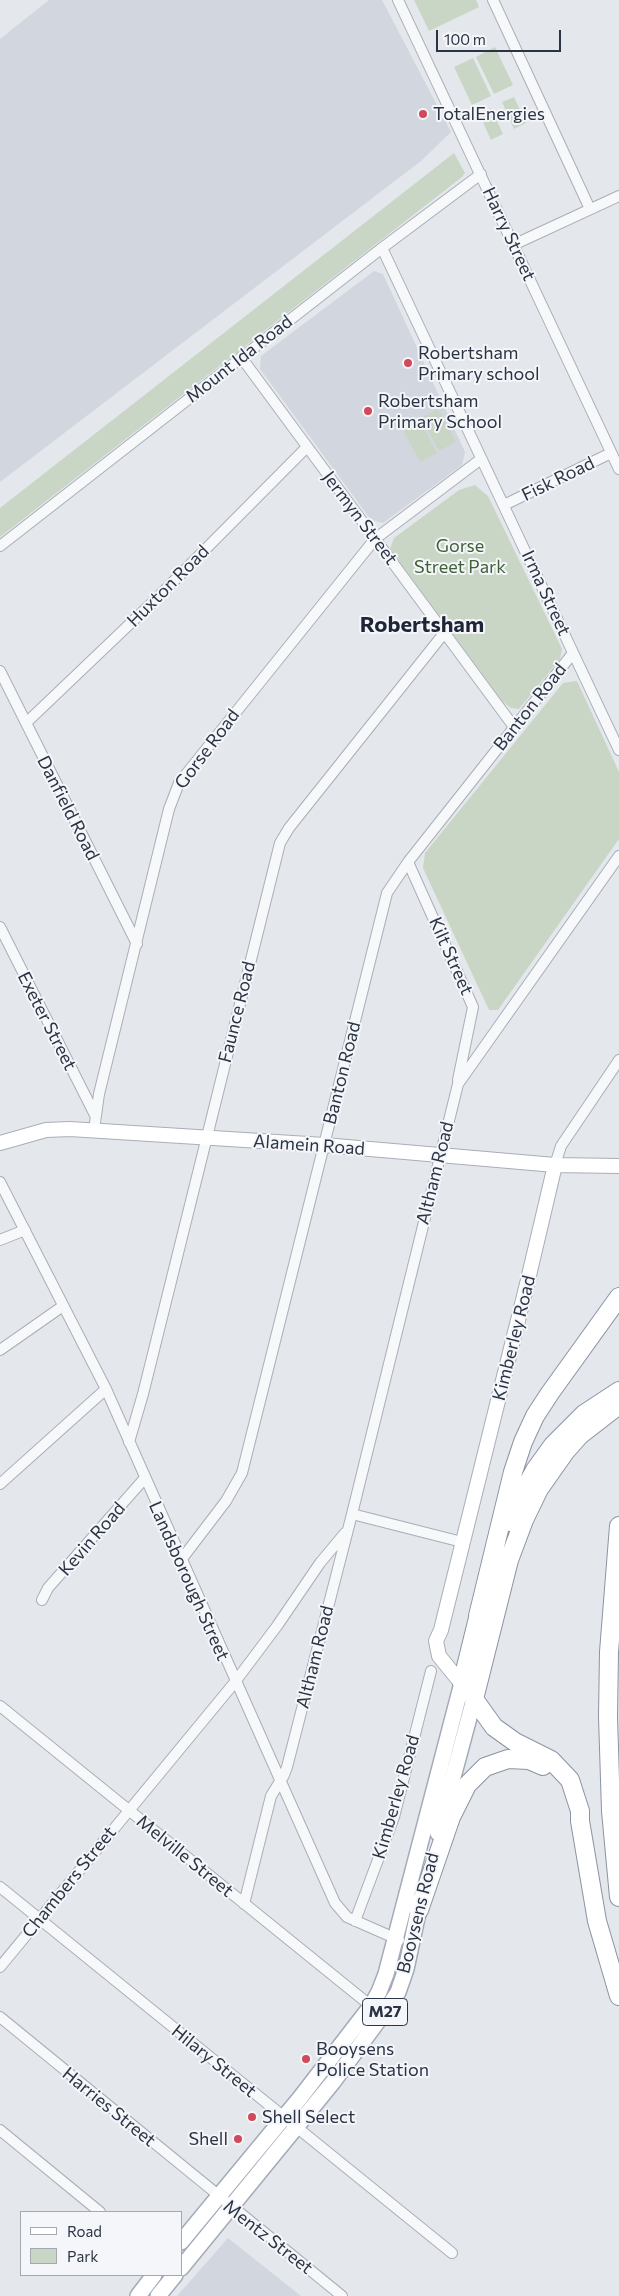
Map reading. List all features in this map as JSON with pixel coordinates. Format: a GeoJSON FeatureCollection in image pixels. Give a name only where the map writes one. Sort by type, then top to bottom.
{"type":"FeatureCollection","features":[{"type":"Feature","properties":{"kind":"highway"},"geometry":{"type":"LineString","coordinates":[[462,1680],[513,1472],[523,1442],[535,1416],[550,1393],[619,1297]]}},
{"type":"Feature","properties":{"kind":"highway"},"geometry":{"type":"LineString","coordinates":[[478,1616],[520,1497],[535,1470],[553,1445],[572,1425],[584,1414],[619,1391]]}},
{"type":"Feature","properties":{"kind":"highway"},"geometry":{"type":"LineString","coordinates":[[619,1405],[580,1435],[565,1452],[539,1489],[524,1520],[509,1560],[474,1699],[494,1726],[515,1742],[551,1760],[566,1774],[574,1788],[578,1802],[597,1921],[619,1996]]}},
{"type":"Feature","properties":{"kind":"highway"},"geometry":{"type":"LineString","coordinates":[[619,1526],[610,1643],[608,1717],[611,1811],[619,1897]]}},
{"type":"Feature","properties":{"kind":"highway"},"geometry":{"type":"LineString","coordinates":[[419,1910],[458,1800],[467,1785],[485,1767],[508,1759],[520,1758],[544,1766],[561,1781],[568,1792],[580,1821]]}},
{"type":"Feature","properties":{"kind":"main road","name":"Alamein Road"},"geometry":{"type":"LineString","coordinates":[[0,1143],[46,1130],[94,1130],[206,1139],[324,1145],[555,1165],[619,1166]]}},
{"type":"Feature","properties":{"kind":"main road","name":"Kimberley Road"},"geometry":{"type":"LineString","coordinates":[[474,1699],[445,1650],[441,1630],[528,1284],[555,1165]]}},
{"type":"Feature","properties":{"kind":"main road","name":"Booysens Road"},"geometry":{"type":"LineString","coordinates":[[182,2266],[224,2202],[284,2117],[370,2006],[383,1982],[462,1680]]}},
{"type":"Feature","properties":{"kind":"main road","name":"Booysens Road"},"geometry":{"type":"LineString","coordinates":[[182,2241],[224,2202],[296,2127],[333,2082],[398,1992],[474,1699]]}},
{"type":"Feature","properties":{"kind":"main road"},"geometry":{"type":"LineString","coordinates":[[138,2296],[153,2276]]}},
{"type":"Feature","properties":{"kind":"main road"},"geometry":{"type":"LineString","coordinates":[[158,2296],[175,2276]]}},
{"type":"Feature","properties":{"kind":"street","name":"Harry Street"},"geometry":{"type":"LineString","coordinates":[[398,0],[619,469]]}},
{"type":"Feature","properties":{"kind":"street"},"geometry":{"type":"LineString","coordinates":[[494,0],[590,209]]}},
{"type":"Feature","properties":{"kind":"street","name":"Mount Ida Road"},"geometry":{"type":"LineString","coordinates":[[0,546],[241,357],[480,174]]}},
{"type":"Feature","properties":{"kind":"street"},"geometry":{"type":"LineString","coordinates":[[513,245],[619,196]]}},
{"type":"Feature","properties":{"kind":"street","name":"Irma Street"},"geometry":{"type":"LineString","coordinates":[[382,248],[619,750]]}},
{"type":"Feature","properties":{"kind":"street","name":"Jermyn Street"},"geometry":{"type":"LineString","coordinates":[[241,357],[514,727]]}},
{"type":"Feature","properties":{"kind":"street","name":"Huxton Road"},"geometry":{"type":"LineString","coordinates":[[26,723],[157,598],[307,447]]}},
{"type":"Feature","properties":{"kind":"street","name":"Fisk Road"},"geometry":{"type":"LineString","coordinates":[[504,505],[612,453]]}},
{"type":"Feature","properties":{"kind":"street","name":"Gorse Road"},"geometry":{"type":"LineString","coordinates":[[94,1130],[95,1115],[169,809],[179,783],[375,539],[481,459]]}},
{"type":"Feature","properties":{"kind":"street","name":"Faunce Road"},"geometry":{"type":"LineString","coordinates":[[129,1442],[139,1410],[280,842],[289,828],[445,632]]}},
{"type":"Feature","properties":{"kind":"street","name":"Banton Road"},"geometry":{"type":"LineString","coordinates":[[181,1560],[226,1500],[242,1473],[383,906],[392,883],[573,653]]}},
{"type":"Feature","properties":{"kind":"street","name":"Danfield Road"},"geometry":{"type":"LineString","coordinates":[[0,671],[137,944]]}},
{"type":"Feature","properties":{"kind":"street","name":"Altham Road"},"geometry":{"type":"LineString","coordinates":[[244,1904],[270,1796],[281,1780],[287,1766],[352,1514],[458,1084],[619,856]]}},
{"type":"Feature","properties":{"kind":"street","name":"Kilt Street"},"geometry":{"type":"LineString","coordinates":[[408,862],[473,1007],[458,1084]]}},
{"type":"Feature","properties":{"kind":"street","name":"Exeter Street"},"geometry":{"type":"LineString","coordinates":[[0,927],[95,1115]]}},
{"type":"Feature","properties":{"kind":"street","name":"Kimberley Road"},"geometry":{"type":"LineString","coordinates":[[555,1165],[561,1146],[619,1060]]}},
{"type":"Feature","properties":{"kind":"street","name":"Landsborough Street"},"geometry":{"type":"LineString","coordinates":[[0,1182],[106,1389],[144,1479],[335,1903],[343,1914],[355,1921],[411,1944]]}},
{"type":"Feature","properties":{"kind":"street"},"geometry":{"type":"LineString","coordinates":[[0,1240],[25,1230]]}},
{"type":"Feature","properties":{"kind":"street"},"geometry":{"type":"LineString","coordinates":[[0,1350],[63,1306]]}},
{"type":"Feature","properties":{"kind":"street"},"geometry":{"type":"LineString","coordinates":[[0,1484],[106,1389]]}},
{"type":"Feature","properties":{"kind":"street","name":"Kevin Road"},"geometry":{"type":"LineString","coordinates":[[42,1600],[48,1588],[144,1479]]}},
{"type":"Feature","properties":{"kind":"street"},"geometry":{"type":"LineString","coordinates":[[352,1514],[462,1542]]}},
{"type":"Feature","properties":{"kind":"street","name":"Altham Road"},"geometry":{"type":"LineString","coordinates":[[235,1682],[277,1626],[320,1563],[346,1532]]}},
{"type":"Feature","properties":{"kind":"street","name":"Kimberley Road"},"geometry":{"type":"LineString","coordinates":[[355,1921],[394,1817],[431,1671]]}},
{"type":"Feature","properties":{"kind":"street","name":"Chambers Street"},"geometry":{"type":"LineString","coordinates":[[0,1967],[235,1682]]}},
{"type":"Feature","properties":{"kind":"street","name":"Melville Street"},"geometry":{"type":"LineString","coordinates":[[0,1706],[370,2006]]}},
{"type":"Feature","properties":{"kind":"street","name":"Hilary Street"},"geometry":{"type":"LineString","coordinates":[[0,1887],[452,2253]]}},
{"type":"Feature","properties":{"kind":"street","name":"Harries Street"},"geometry":{"type":"LineString","coordinates":[[0,2017],[224,2202]]}},
{"type":"Feature","properties":{"kind":"street"},"geometry":{"type":"LineString","coordinates":[[0,2130],[99,2211]]}},
{"type":"Feature","properties":{"kind":"street","name":"Mentz Street"},"geometry":{"type":"LineString","coordinates":[[224,2202],[342,2296]]}},
{"type":"Feature","properties":{"kind":"shaded area"},"geometry":{"type":"Polygon","coordinates":[[[49,0],[382,0],[451,132],[421,161],[0,482],[0,39],[49,0]]]}},
{"type":"Feature","properties":{"kind":"shaded area","name":"Robertsham Primary School"},"geometry":{"type":"Polygon","coordinates":[[[374,271],[383,274],[465,452],[462,465],[383,523],[371,520],[260,369],[261,356],[374,271]]]}},
{"type":"Feature","properties":{"kind":"shaded area"},"geometry":{"type":"Polygon","coordinates":[[[228,2238],[301,2296],[177,2296],[228,2238]]]}},
{"type":"Feature","properties":{"kind":"green space"},"geometry":{"type":"Polygon","coordinates":[[[414,0],[476,0],[479,7],[429,31],[414,0]]]}},
{"type":"Feature","properties":{"kind":"green space"},"geometry":{"type":"Polygon","coordinates":[[[495,47],[513,85],[494,94],[476,57],[495,47]]]}},
{"type":"Feature","properties":{"kind":"green space"},"geometry":{"type":"Polygon","coordinates":[[[473,58],[491,96],[472,105],[454,67],[473,58]]]}},
{"type":"Feature","properties":{"kind":"green space"},"geometry":{"type":"Polygon","coordinates":[[[514,97],[526,123],[514,129],[502,102],[514,97]]]}},
{"type":"Feature","properties":{"kind":"green space"},"geometry":{"type":"Polygon","coordinates":[[[491,108],[503,134],[491,140],[479,113],[491,108]]]}},
{"type":"Feature","properties":{"kind":"green space"},"geometry":{"type":"Polygon","coordinates":[[[454,153],[465,173],[462,177],[0,537],[0,508],[454,153]]]}},
{"type":"Feature","properties":{"kind":"green space"},"geometry":{"type":"Polygon","coordinates":[[[438,409],[456,442],[439,451],[421,418],[438,409]]]}},
{"type":"Feature","properties":{"kind":"green space"},"geometry":{"type":"Polygon","coordinates":[[[419,419],[437,453],[420,462],[402,428],[419,419]]]}},
{"type":"Feature","properties":{"kind":"green space","name":"Gorse Street Park"},"geometry":{"type":"Polygon","coordinates":[[[475,485],[488,496],[562,649],[560,659],[519,709],[511,708],[503,702],[390,549],[394,538],[459,490],[475,485]]]}},
{"type":"Feature","properties":{"kind":"green space"},"geometry":{"type":"Polygon","coordinates":[[[577,681],[619,772],[619,839],[498,1010],[489,1010],[423,868],[425,853],[563,683],[577,681]]]}},
{"type":"Feature","properties":{"kind":"place","name":"TotalEnergies"},"geometry":{"type":"Point","coordinates":[423,114]}},
{"type":"Feature","properties":{"kind":"place","name":"Robertsham Primary school"},"geometry":{"type":"Point","coordinates":[408,363]}},
{"type":"Feature","properties":{"kind":"place","name":"Robertsham Primary School"},"geometry":{"type":"Point","coordinates":[368,411]}},
{"type":"Feature","properties":{"kind":"place","name":"Booysens Police Station"},"geometry":{"type":"Point","coordinates":[306,2059]}},
{"type":"Feature","properties":{"kind":"place","name":"Shell Select"},"geometry":{"type":"Point","coordinates":[252,2117]}},
{"type":"Feature","properties":{"kind":"place","name":"Shell"},"geometry":{"type":"Point","coordinates":[238,2139]}},
{"type":"Feature","properties":{"kind":"district","name":"Robertsham"},"geometry":{"type":"Point","coordinates":[422,625]}}]}
